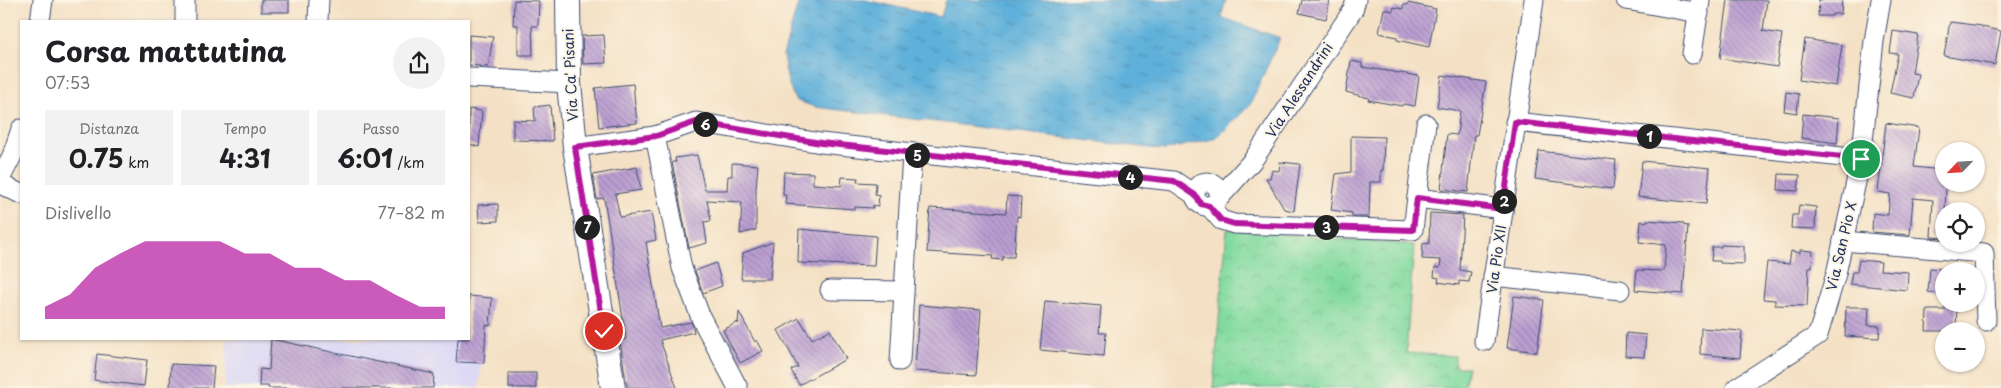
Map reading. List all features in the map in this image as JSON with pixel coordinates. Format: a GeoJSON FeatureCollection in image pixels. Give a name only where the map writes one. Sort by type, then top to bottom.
{"type":"FeatureCollection","features":[{"type":"Feature","properties":{"kind":"main road","name":"Via Ca' Pisani"},"geometry":{"type":"LineString","coordinates":[[568,0],[569,83],[575,147],[613,388]]}},
{"type":"Feature","properties":{"kind":"street"},"geometry":{"type":"LineString","coordinates":[[40,20],[43,0]]}},
{"type":"Feature","properties":{"kind":"street"},"geometry":{"type":"LineString","coordinates":[[185,0],[185,20]]}},
{"type":"Feature","properties":{"kind":"street"},"geometry":{"type":"LineString","coordinates":[[318,20],[319,0]]}},
{"type":"Feature","properties":{"kind":"street","name":"Via Alessandrini"},"geometry":{"type":"LineString","coordinates":[[1208,193],[1235,181],[1253,160],[1352,10],[1356,0]]}},
{"type":"Feature","properties":{"kind":"street","name":"Via Pio XII"},"geometry":{"type":"LineString","coordinates":[[1484,341],[1534,0]]}},
{"type":"Feature","properties":{"kind":"street"},"geometry":{"type":"LineString","coordinates":[[1626,0],[1700,6],[1692,54]]}},
{"type":"Feature","properties":{"kind":"street","name":"Via San Pio X"},"geometry":{"type":"LineString","coordinates":[[1736,388],[1818,335],[1836,274],[1861,159],[1874,41],[1881,0]]}},
{"type":"Feature","properties":{"kind":"street"},"geometry":{"type":"LineString","coordinates":[[470,78],[569,83]]}},
{"type":"Feature","properties":{"kind":"street"},"geometry":{"type":"LineString","coordinates":[[575,147],[656,136],[696,122],[821,143],[912,154],[1174,181],[1193,179],[1208,193],[1221,220],[1234,224],[1413,230],[1426,124]]}},
{"type":"Feature","properties":{"kind":"street"},"geometry":{"type":"LineString","coordinates":[[1515,122],[1861,159]]}},
{"type":"Feature","properties":{"kind":"street"},"geometry":{"type":"LineString","coordinates":[[0,179],[12,156],[20,132]]}},
{"type":"Feature","properties":{"kind":"street"},"geometry":{"type":"LineString","coordinates":[[656,136],[682,268],[701,318],[738,388]]}},
{"type":"Feature","properties":{"kind":"street"},"geometry":{"type":"LineString","coordinates":[[900,361],[912,154]]}},
{"type":"Feature","properties":{"kind":"street"},"geometry":{"type":"LineString","coordinates":[[0,184],[20,194]]}},
{"type":"Feature","properties":{"kind":"street"},"geometry":{"type":"LineString","coordinates":[[1417,198],[1503,209]]}},
{"type":"Feature","properties":{"kind":"street"},"geometry":{"type":"LineString","coordinates":[[1844,241],[1984,253],[1986,321]]}},
{"type":"Feature","properties":{"kind":"street"},"geometry":{"type":"LineString","coordinates":[[1494,276],[1620,290]]}},
{"type":"Feature","properties":{"kind":"street"},"geometry":{"type":"LineString","coordinates":[[830,290],[904,291]]}},
{"type":"Feature","properties":{"kind":"shaded area"},"geometry":{"type":"Polygon","coordinates":[[[470,336],[486,338],[484,364],[481,364],[479,388],[225,388],[227,340],[470,340],[470,336]]]}},
{"type":"Feature","properties":{"kind":"green space"},"geometry":{"type":"Polygon","coordinates":[[[1227,229],[1414,245],[1406,353],[1455,356],[1455,367],[1468,367],[1464,388],[1213,388],[1227,229]]]}},
{"type":"Feature","properties":{"kind":"water"},"geometry":{"type":"Polygon","coordinates":[[[799,0],[865,0],[941,17],[946,0],[1226,0],[1221,17],[1280,38],[1250,105],[1217,138],[1165,150],[815,107],[795,100],[788,82],[783,56],[799,0]]]}},
{"type":"Feature","properties":{"kind":"building"},"geometry":{"type":"Polygon","coordinates":[[[261,0],[289,0],[289,12],[261,12],[261,0]]]}},
{"type":"Feature","properties":{"kind":"building"},"geometry":{"type":"Polygon","coordinates":[[[514,0],[539,1],[538,26],[532,26],[533,55],[518,55],[518,25],[513,25],[514,0]]]}},
{"type":"Feature","properties":{"kind":"building"},"geometry":{"type":"Polygon","coordinates":[[[1302,0],[1330,0],[1326,19],[1299,13],[1302,0]]]}},
{"type":"Feature","properties":{"kind":"building"},"geometry":{"type":"Polygon","coordinates":[[[1728,0],[1767,0],[1763,31],[1782,34],[1777,67],[1720,58],[1728,0]]]}},
{"type":"Feature","properties":{"kind":"building"},"geometry":{"type":"Polygon","coordinates":[[[1819,0],[1842,0],[1841,14],[1818,16],[1819,0]]]}},
{"type":"Feature","properties":{"kind":"building"},"geometry":{"type":"Polygon","coordinates":[[[1408,3],[1436,9],[1429,47],[1397,40],[1397,37],[1379,33],[1384,9],[1393,11],[1394,7],[1403,9],[1403,5],[1408,3]]]}},
{"type":"Feature","properties":{"kind":"building"},"geometry":{"type":"Polygon","coordinates":[[[1950,22],[1982,26],[2001,31],[1995,65],[1944,56],[1950,22]]]}},
{"type":"Feature","properties":{"kind":"building"},"geometry":{"type":"Polygon","coordinates":[[[1893,31],[1918,35],[1912,73],[1918,74],[1914,98],[1890,93],[1898,54],[1890,53],[1893,31]]]}},
{"type":"Feature","properties":{"kind":"building"},"geometry":{"type":"Polygon","coordinates":[[[470,35],[493,37],[488,67],[470,65],[470,35]]]}},
{"type":"Feature","properties":{"kind":"building"},"geometry":{"type":"Polygon","coordinates":[[[604,35],[606,63],[583,64],[582,36],[604,35]]]}},
{"type":"Feature","properties":{"kind":"building"},"geometry":{"type":"Polygon","coordinates":[[[1805,39],[1842,45],[1836,86],[1799,80],[1805,39]]]}},
{"type":"Feature","properties":{"kind":"building"},"geometry":{"type":"Polygon","coordinates":[[[1351,61],[1362,63],[1362,67],[1419,76],[1415,106],[1403,104],[1402,106],[1368,100],[1369,98],[1346,92],[1351,61]]]}},
{"type":"Feature","properties":{"kind":"building"},"geometry":{"type":"Polygon","coordinates":[[[1442,75],[1486,82],[1477,135],[1474,135],[1468,192],[1441,189],[1447,134],[1457,135],[1460,111],[1437,107],[1442,75]]]}},
{"type":"Feature","properties":{"kind":"building"},"geometry":{"type":"Polygon","coordinates":[[[633,84],[637,123],[599,127],[595,88],[633,84]]]}},
{"type":"Feature","properties":{"kind":"building"},"geometry":{"type":"Polygon","coordinates":[[[1786,92],[1799,94],[1797,113],[1784,111],[1786,92]]]}},
{"type":"Feature","properties":{"kind":"building"},"geometry":{"type":"Polygon","coordinates":[[[550,105],[553,141],[513,140],[513,120],[535,121],[534,107],[550,105]]]}},
{"type":"Feature","properties":{"kind":"building"},"geometry":{"type":"Polygon","coordinates":[[[470,109],[482,111],[479,147],[470,144],[470,109]]]}},
{"type":"Feature","properties":{"kind":"building"},"geometry":{"type":"Polygon","coordinates":[[[1803,114],[1839,118],[1837,143],[1801,138],[1803,114]]]}},
{"type":"Feature","properties":{"kind":"building"},"geometry":{"type":"Polygon","coordinates":[[[1886,123],[1919,128],[1914,167],[1935,169],[1935,192],[1946,192],[1945,202],[1935,202],[1935,237],[1931,237],[1933,200],[1913,198],[1910,235],[1872,232],[1873,213],[1888,215],[1890,194],[1878,192],[1886,123]]]}},
{"type":"Feature","properties":{"kind":"building"},"geometry":{"type":"Polygon","coordinates":[[[1351,136],[1384,137],[1381,182],[1370,182],[1369,217],[1352,217],[1352,213],[1331,210],[1336,174],[1351,172],[1351,136]]]}},
{"type":"Feature","properties":{"kind":"building"},"geometry":{"type":"Polygon","coordinates":[[[1539,151],[1616,160],[1613,189],[1535,179],[1539,151]]]}},
{"type":"Feature","properties":{"kind":"building"},"geometry":{"type":"Polygon","coordinates":[[[697,155],[705,190],[727,190],[728,176],[732,176],[732,163],[758,165],[756,230],[740,234],[742,202],[707,200],[711,221],[704,222],[707,243],[689,248],[672,162],[676,162],[675,158],[697,155]]]}},
{"type":"Feature","properties":{"kind":"building"},"geometry":{"type":"Polygon","coordinates":[[[1642,161],[1710,168],[1706,204],[1638,197],[1642,161]]]}},
{"type":"Feature","properties":{"kind":"building"},"geometry":{"type":"Polygon","coordinates":[[[1280,162],[1300,164],[1294,211],[1284,209],[1266,178],[1270,178],[1272,170],[1279,171],[1280,162]]]}},
{"type":"Feature","properties":{"kind":"building"},"geometry":{"type":"Polygon","coordinates":[[[637,167],[641,190],[615,194],[620,217],[651,212],[656,240],[646,242],[660,328],[691,322],[694,332],[660,340],[677,388],[628,388],[626,381],[620,341],[626,339],[612,247],[604,198],[597,199],[593,175],[637,167]]]}},
{"type":"Feature","properties":{"kind":"building"},"geometry":{"type":"Polygon","coordinates":[[[784,172],[813,173],[813,184],[841,186],[842,177],[858,178],[857,182],[876,183],[875,194],[879,195],[878,206],[873,205],[873,208],[855,207],[855,209],[785,204],[786,195],[783,195],[784,172]]]}},
{"type":"Feature","properties":{"kind":"building"},"geometry":{"type":"Polygon","coordinates":[[[1779,174],[1800,175],[1798,191],[1778,190],[1779,174]]]}},
{"type":"Feature","properties":{"kind":"building"},"geometry":{"type":"Polygon","coordinates":[[[1007,196],[1021,197],[1020,217],[1017,216],[1014,257],[1003,257],[1003,260],[992,259],[993,256],[927,252],[930,208],[1006,213],[1007,196]]]}},
{"type":"Feature","properties":{"kind":"building"},"geometry":{"type":"Polygon","coordinates":[[[498,204],[498,221],[479,222],[478,205],[498,204]]]}},
{"type":"Feature","properties":{"kind":"building"},"geometry":{"type":"Polygon","coordinates":[[[1799,205],[1816,207],[1815,229],[1791,228],[1792,215],[1798,215],[1799,205]]]}},
{"type":"Feature","properties":{"kind":"building"},"geometry":{"type":"Polygon","coordinates":[[[1430,213],[1463,215],[1460,270],[1471,272],[1469,282],[1459,281],[1459,285],[1438,282],[1439,278],[1434,277],[1435,267],[1440,268],[1441,260],[1422,259],[1423,243],[1429,244],[1430,213]]]}},
{"type":"Feature","properties":{"kind":"building"},"geometry":{"type":"Polygon","coordinates":[[[1647,220],[1683,223],[1683,225],[1688,226],[1683,294],[1635,290],[1637,270],[1664,271],[1666,245],[1639,242],[1641,221],[1646,222],[1647,220]]]}},
{"type":"Feature","properties":{"kind":"building"},"geometry":{"type":"Polygon","coordinates":[[[799,229],[876,236],[874,266],[798,263],[799,229]]]}},
{"type":"Feature","properties":{"kind":"building"},"geometry":{"type":"Polygon","coordinates":[[[773,242],[770,279],[741,279],[743,253],[773,242]]]}},
{"type":"Feature","properties":{"kind":"building"},"geometry":{"type":"Polygon","coordinates":[[[1721,245],[1744,246],[1744,264],[1711,261],[1712,247],[1721,247],[1721,245]]]}},
{"type":"Feature","properties":{"kind":"building"},"geometry":{"type":"Polygon","coordinates":[[[1800,250],[1813,251],[1812,267],[1809,267],[1807,306],[1775,305],[1775,300],[1763,299],[1767,262],[1789,264],[1791,251],[1800,253],[1800,250]]]}},
{"type":"Feature","properties":{"kind":"building"},"geometry":{"type":"Polygon","coordinates":[[[1859,260],[1881,262],[1880,270],[1908,272],[1907,290],[1850,284],[1852,272],[1857,272],[1859,260]]]}},
{"type":"Feature","properties":{"kind":"building"},"geometry":{"type":"Polygon","coordinates":[[[716,263],[722,286],[703,293],[695,271],[716,263]]]}},
{"type":"Feature","properties":{"kind":"building"},"geometry":{"type":"Polygon","coordinates":[[[1930,268],[1935,268],[1935,293],[1928,292],[1930,268]]]}},
{"type":"Feature","properties":{"kind":"building"},"geometry":{"type":"Polygon","coordinates":[[[470,296],[492,298],[490,326],[486,325],[484,363],[456,362],[458,340],[470,340],[470,296]]]}},
{"type":"Feature","properties":{"kind":"building"},"geometry":{"type":"Polygon","coordinates":[[[1514,296],[1544,300],[1537,352],[1507,348],[1514,296]]]}},
{"type":"Feature","properties":{"kind":"building"},"geometry":{"type":"Polygon","coordinates":[[[1045,301],[1101,306],[1099,333],[1106,333],[1104,356],[1040,350],[1045,301]]]}},
{"type":"Feature","properties":{"kind":"building"},"geometry":{"type":"Polygon","coordinates":[[[919,305],[981,310],[976,375],[915,371],[919,305]]]}},
{"type":"Feature","properties":{"kind":"building"},"geometry":{"type":"Polygon","coordinates":[[[1846,307],[1869,307],[1868,325],[1880,326],[1879,338],[1845,336],[1846,307]]]}},
{"type":"Feature","properties":{"kind":"building"},"geometry":{"type":"Polygon","coordinates":[[[1927,310],[1957,312],[1956,322],[1935,322],[1935,331],[1926,331],[1927,310]]]}},
{"type":"Feature","properties":{"kind":"building"},"geometry":{"type":"Polygon","coordinates":[[[739,312],[755,342],[757,340],[763,351],[740,363],[723,330],[738,322],[738,324],[739,312]]]}},
{"type":"Feature","properties":{"kind":"building"},"geometry":{"type":"Polygon","coordinates":[[[799,318],[812,339],[830,330],[846,359],[799,385],[791,370],[798,367],[778,330],[799,318]]]}},
{"type":"Feature","properties":{"kind":"building"},"geometry":{"type":"Polygon","coordinates":[[[1701,328],[1742,331],[1740,358],[1700,354],[1701,328]]]}},
{"type":"Feature","properties":{"kind":"building"},"geometry":{"type":"Polygon","coordinates":[[[1626,333],[1646,335],[1644,357],[1625,356],[1626,333]]]}},
{"type":"Feature","properties":{"kind":"building"},"geometry":{"type":"Polygon","coordinates":[[[271,340],[276,340],[434,374],[433,388],[268,388],[268,386],[259,386],[260,369],[269,370],[271,340]]]}},
{"type":"Feature","properties":{"kind":"building"},"geometry":{"type":"Polygon","coordinates":[[[97,354],[147,360],[144,386],[94,380],[97,354]]]}},
{"type":"Feature","properties":{"kind":"building"},"geometry":{"type":"Polygon","coordinates":[[[171,364],[214,366],[212,388],[170,388],[171,364]]]}},
{"type":"Feature","properties":{"kind":"building"},"geometry":{"type":"Polygon","coordinates":[[[509,373],[536,373],[536,388],[509,388],[509,373]]]}},
{"type":"Feature","properties":{"kind":"route"},"geometry":{"type":"LineString","coordinates":[[604,331],[575,147],[656,136],[696,122],[821,143],[1174,181],[1195,195],[1198,202],[1209,206],[1221,220],[1234,224],[1413,230],[1417,198],[1503,209],[1515,122],[1861,159]]}}]}
